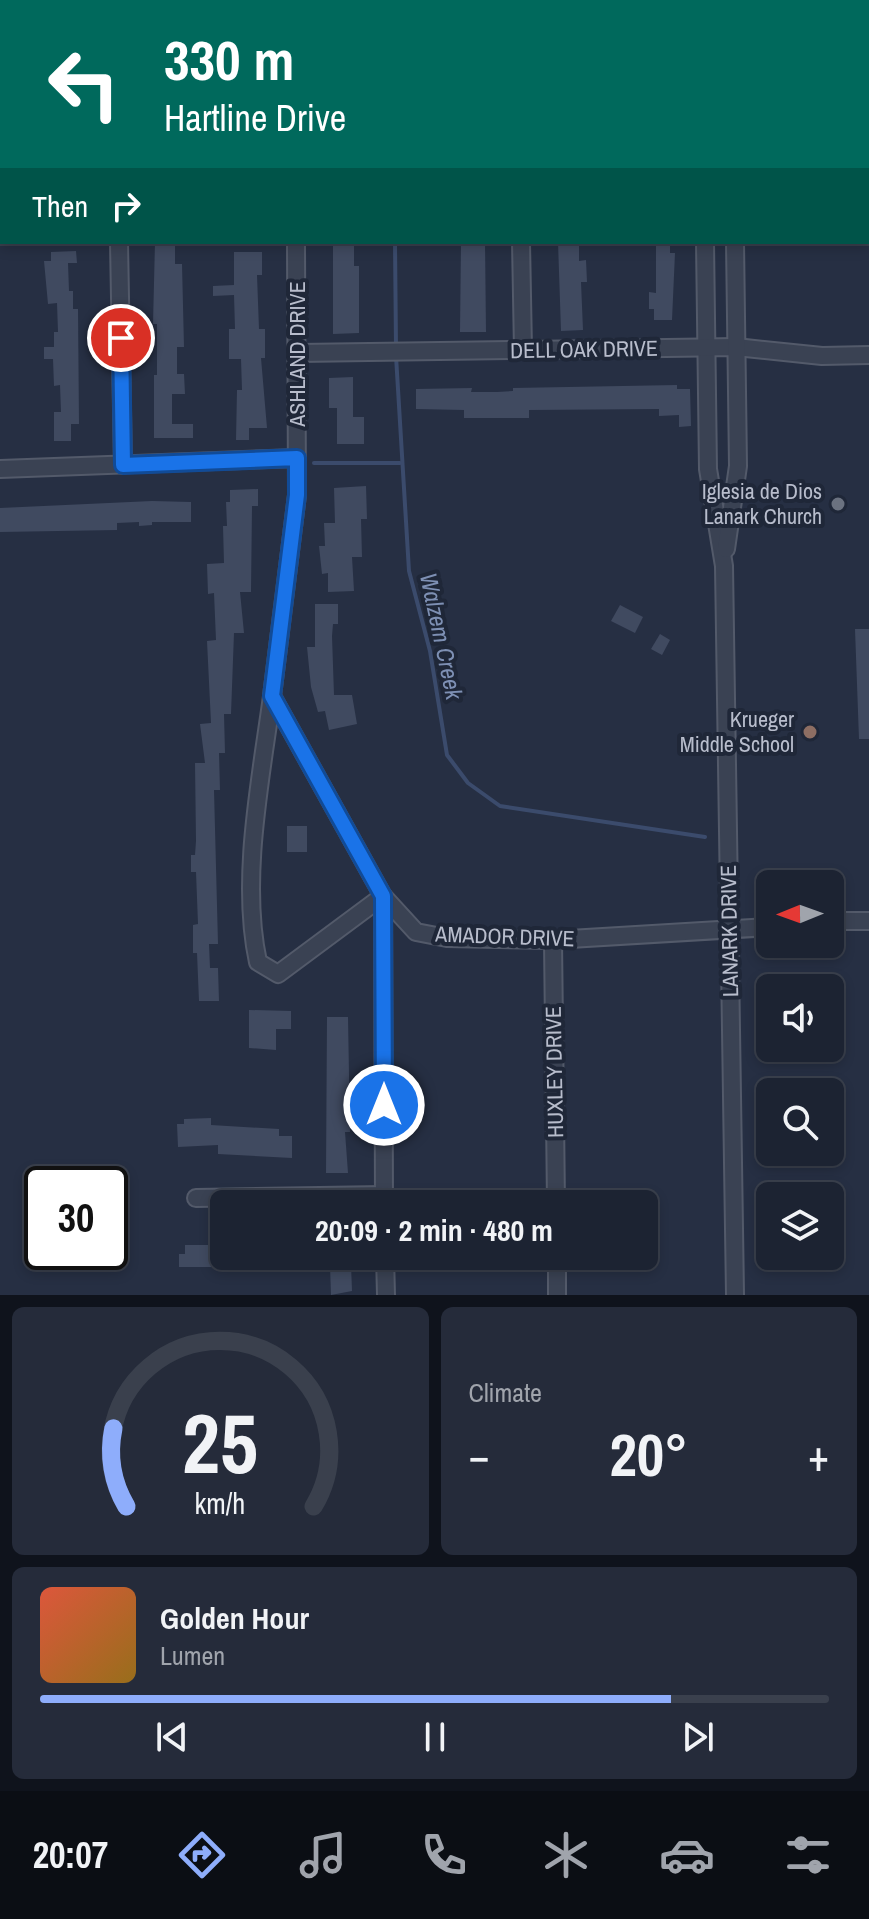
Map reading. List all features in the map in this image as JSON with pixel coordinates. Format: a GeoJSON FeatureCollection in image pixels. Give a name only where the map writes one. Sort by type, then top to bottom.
{"type":"FeatureCollection","features":[{"type":"Feature","properties":{"kind":"street"},"geometry":{"type":"LineString","coordinates":[[119,244],[123,465]]}},
{"type":"Feature","properties":{"kind":"street","name":"ASHLAND DRIVE"},"geometry":{"type":"LineString","coordinates":[[272,696],[297,495],[299,353],[296,244]]}},
{"type":"Feature","properties":{"kind":"street"},"geometry":{"type":"LineString","coordinates":[[521,244],[523,350]]}},
{"type":"Feature","properties":{"kind":"street","name":"LANARK DRIVE"},"geometry":{"type":"LineString","coordinates":[[705,244],[708,469],[724,566],[735,1295]]}},
{"type":"Feature","properties":{"kind":"street","name":"LANARK DRIVE"},"geometry":{"type":"LineString","coordinates":[[724,566],[738,466],[735,244]]}},
{"type":"Feature","properties":{"kind":"street","name":"DELL OAK DRIVE"},"geometry":{"type":"LineString","coordinates":[[299,353],[736,347],[822,356],[869,355]]}},
{"type":"Feature","properties":{"kind":"street"},"geometry":{"type":"LineString","coordinates":[[0,469],[297,458]]}},
{"type":"Feature","properties":{"kind":"street"},"geometry":{"type":"LineString","coordinates":[[272,696],[257,813],[253,884],[258,962],[278,974],[383,896]]}},
{"type":"Feature","properties":{"kind":"street"},"geometry":{"type":"LineString","coordinates":[[272,696],[383,896],[384,1190]]}},
{"type":"Feature","properties":{"kind":"street","name":"AMADOR DRIVE"},"geometry":{"type":"LineString","coordinates":[[383,896],[416,932],[447,938],[553,940],[756,928]]}},
{"type":"Feature","properties":{"kind":"street"},"geometry":{"type":"LineString","coordinates":[[844,921],[869,921]]}},
{"type":"Feature","properties":{"kind":"street","name":"HUXLEY DRIVE"},"geometry":{"type":"LineString","coordinates":[[553,940],[556,1190]]}},
{"type":"Feature","properties":{"kind":"street"},"geometry":{"type":"LineString","coordinates":[[196,1198],[210,1198]]}},
{"type":"Feature","properties":{"kind":"street"},"geometry":{"type":"LineString","coordinates":[[385,1270],[386,1295]]}},
{"type":"Feature","properties":{"kind":"street"},"geometry":{"type":"LineString","coordinates":[[557,1270],[557,1295]]}},
{"type":"Feature","properties":{"kind":"building"},"geometry":{"type":"Polygon","coordinates":[[[155,244],[175,244],[175,264],[182,264],[184,347],[177,347],[177,374],[184,374],[185,394],[172,394],[172,424],[193,424],[193,438],[154,438],[157,324],[153,324],[155,244]]]}},
{"type":"Feature","properties":{"kind":"building"},"geometry":{"type":"Polygon","coordinates":[[[333,244],[354,244],[354,266],[359,266],[359,333],[333,334],[333,244]]]}},
{"type":"Feature","properties":{"kind":"building"},"geometry":{"type":"Polygon","coordinates":[[[461,244],[485,244],[486,332],[460,332],[461,244]]]}},
{"type":"Feature","properties":{"kind":"building"},"geometry":{"type":"Polygon","coordinates":[[[558,244],[579,244],[579,261],[586,260],[587,282],[581,282],[583,330],[561,331],[558,244]]]}},
{"type":"Feature","properties":{"kind":"building"},"geometry":{"type":"Polygon","coordinates":[[[656,244],[670,244],[670,253],[675,253],[672,320],[654,320],[654,309],[649,309],[649,292],[656,293],[656,244]]]}},
{"type":"Feature","properties":{"kind":"building"},"geometry":{"type":"Polygon","coordinates":[[[76,251],[77,263],[68,263],[69,291],[73,291],[73,309],[78,309],[79,424],[71,424],[71,441],[54,441],[54,412],[61,412],[60,385],[54,386],[53,359],[44,359],[44,347],[54,347],[54,332],[58,332],[57,303],[48,304],[44,261],[51,261],[51,252],[76,251]]]}},
{"type":"Feature","properties":{"kind":"building"},"geometry":{"type":"Polygon","coordinates":[[[234,252],[262,252],[262,275],[257,275],[259,329],[265,329],[265,358],[261,358],[267,428],[249,428],[249,440],[236,440],[237,390],[242,390],[241,359],[229,359],[229,329],[235,329],[234,295],[213,296],[213,286],[234,285],[234,252]]]}},
{"type":"Feature","properties":{"kind":"building"},"geometry":{"type":"Polygon","coordinates":[[[353,377],[353,417],[364,417],[364,444],[337,444],[337,408],[329,408],[329,378],[353,377]]]}},
{"type":"Feature","properties":{"kind":"building"},"geometry":{"type":"Polygon","coordinates":[[[677,385],[677,389],[690,389],[691,426],[679,427],[679,415],[659,416],[659,409],[529,410],[529,418],[464,418],[464,410],[416,409],[416,389],[472,388],[471,392],[497,392],[513,391],[513,388],[677,385]]]}},
{"type":"Feature","properties":{"kind":"building"},"geometry":{"type":"Polygon","coordinates":[[[366,486],[367,519],[361,519],[362,557],[352,557],[354,591],[328,592],[328,573],[322,574],[319,546],[325,546],[324,523],[335,523],[334,488],[366,486]]]}},
{"type":"Feature","properties":{"kind":"building"},"geometry":{"type":"Polygon","coordinates":[[[258,489],[258,506],[252,506],[251,592],[240,592],[244,633],[234,633],[231,714],[224,714],[225,753],[219,753],[220,790],[214,790],[218,944],[209,944],[210,968],[218,968],[219,1001],[199,1001],[197,953],[193,953],[193,925],[198,924],[196,872],[191,872],[191,855],[195,855],[196,841],[195,763],[205,763],[200,724],[211,723],[207,641],[216,640],[214,593],[208,594],[207,564],[224,563],[223,526],[227,526],[226,502],[230,502],[230,490],[258,489]]]}},
{"type":"Feature","properties":{"kind":"building"},"geometry":{"type":"Polygon","coordinates":[[[191,502],[191,522],[152,522],[152,525],[139,526],[139,522],[117,523],[117,530],[0,532],[0,508],[191,502]]]}},
{"type":"Feature","properties":{"kind":"building"},"geometry":{"type":"Polygon","coordinates":[[[315,604],[338,604],[338,624],[333,624],[332,636],[334,695],[352,695],[357,724],[329,730],[325,711],[318,712],[311,687],[307,647],[315,647],[315,604]]]}},
{"type":"Feature","properties":{"kind":"building"},"geometry":{"type":"Polygon","coordinates":[[[620,605],[643,617],[635,633],[611,621],[620,605]]]}},
{"type":"Feature","properties":{"kind":"building"},"geometry":{"type":"Polygon","coordinates":[[[855,629],[869,629],[869,739],[859,739],[855,629]]]}},
{"type":"Feature","properties":{"kind":"building"},"geometry":{"type":"Polygon","coordinates":[[[660,634],[670,640],[662,655],[651,649],[660,634]]]}},
{"type":"Feature","properties":{"kind":"building"},"geometry":{"type":"Polygon","coordinates":[[[287,826],[307,826],[307,852],[287,852],[287,826]]]}},
{"type":"Feature","properties":{"kind":"building"},"geometry":{"type":"Polygon","coordinates":[[[249,1010],[291,1011],[291,1029],[276,1029],[276,1050],[249,1048],[249,1010]]]}},
{"type":"Feature","properties":{"kind":"building"},"geometry":{"type":"Polygon","coordinates":[[[327,1017],[348,1017],[350,1132],[345,1132],[348,1173],[326,1173],[327,1017]]]}},
{"type":"Feature","properties":{"kind":"building"},"geometry":{"type":"Polygon","coordinates":[[[211,1118],[211,1125],[279,1129],[279,1136],[292,1136],[292,1158],[218,1154],[218,1145],[178,1147],[177,1124],[184,1124],[184,1119],[211,1118]]]}},
{"type":"Feature","properties":{"kind":"building"},"geometry":{"type":"Polygon","coordinates":[[[185,1245],[210,1245],[210,1267],[179,1267],[179,1254],[185,1254],[185,1245]]]}},
{"type":"Feature","properties":{"kind":"building"},"geometry":{"type":"Polygon","coordinates":[[[330,1270],[351,1270],[352,1291],[331,1295],[330,1270]]]}},
{"type":"Feature","properties":{"kind":"waterway","name":"Walzem Creek"},"geometry":{"type":"LineString","coordinates":[[395,244],[396,348]]}},
{"type":"Feature","properties":{"kind":"waterway","name":"Walzem Creek"},"geometry":{"type":"LineString","coordinates":[[396,356],[409,571],[430,651],[447,755],[468,783],[500,806],[705,837]]}},
{"type":"Feature","properties":{"kind":"waterway"},"geometry":{"type":"LineString","coordinates":[[314,463],[400,463]]}},
{"type":"Feature","properties":{"kind":"place","name":"Iglesia de Dios Lanark Church"},"geometry":{"type":"Point","coordinates":[838,504]}},
{"type":"Feature","properties":{"kind":"place","name":"Krueger Middle School"},"geometry":{"type":"Point","coordinates":[810,732]}},
{"type":"Feature","properties":{"kind":"route"},"geometry":{"type":"LineString","coordinates":[[121,338],[123,465],[297,458],[297,495],[272,696],[383,896],[384,1105]]}}]}
